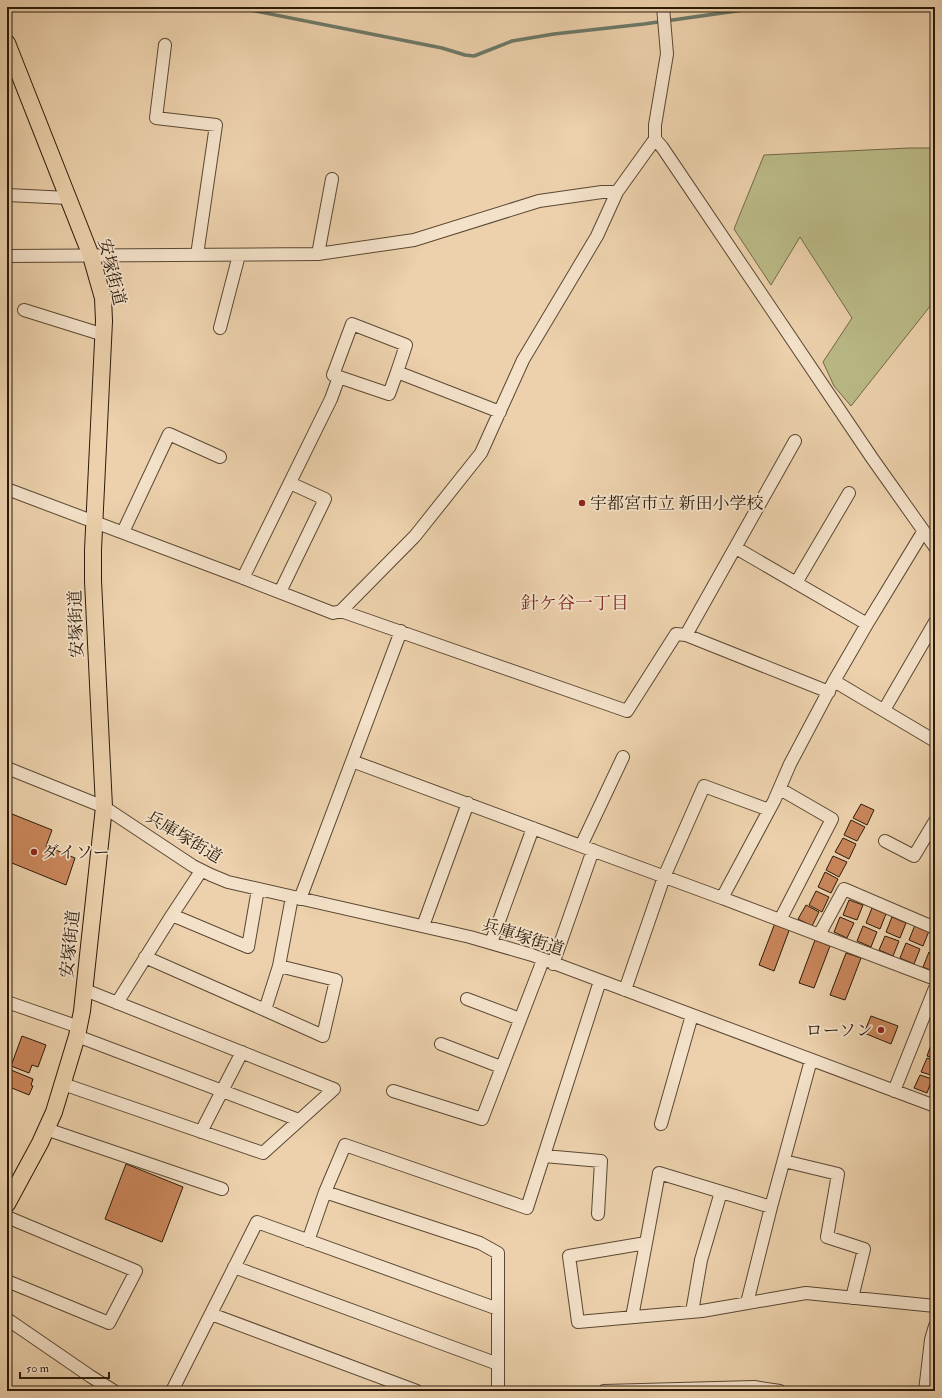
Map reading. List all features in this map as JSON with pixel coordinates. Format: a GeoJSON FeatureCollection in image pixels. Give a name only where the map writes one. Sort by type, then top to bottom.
{"type":"FeatureCollection","features":[{"type":"Feature","properties":{"kind":"main road","name":"安塚街道"},"geometry":{"type":"LineString","coordinates":[[7,1204],[54,1112],[78,1032],[85,990],[104,807],[93,573],[104,335],[103,298],[92,256],[9,54]]}},
{"type":"Feature","properties":{"kind":"street"},"geometry":{"type":"LineString","coordinates":[[7,489],[95,521],[333,613],[341,610],[415,536],[481,453],[523,360],[597,236],[617,192],[655,139],[655,125],[667,54],[664,8]]}},
{"type":"Feature","properties":{"kind":"street"},"geometry":{"type":"LineString","coordinates":[[165,44],[156,118],[216,125],[197,255]]}},
{"type":"Feature","properties":{"kind":"street"},"geometry":{"type":"LineString","coordinates":[[655,139],[662,147],[923,532],[935,547]]}},
{"type":"Feature","properties":{"kind":"street"},"geometry":{"type":"LineString","coordinates":[[318,254],[332,179]]}},
{"type":"Feature","properties":{"kind":"street"},"geometry":{"type":"LineString","coordinates":[[7,256],[318,254],[414,240],[539,201],[602,192],[617,192]]}},
{"type":"Feature","properties":{"kind":"street"},"geometry":{"type":"LineString","coordinates":[[7,195],[69,198]]}},
{"type":"Feature","properties":{"kind":"street"},"geometry":{"type":"LineString","coordinates":[[220,328],[239,255]]}},
{"type":"Feature","properties":{"kind":"street"},"geometry":{"type":"LineString","coordinates":[[24,310],[104,335]]}},
{"type":"Feature","properties":{"kind":"street"},"geometry":{"type":"LineString","coordinates":[[352,324],[406,345],[396,372],[389,394],[332,374],[352,324]]}},
{"type":"Feature","properties":{"kind":"street"},"geometry":{"type":"LineString","coordinates":[[396,372],[500,412]]}},
{"type":"Feature","properties":{"kind":"street"},"geometry":{"type":"LineString","coordinates":[[243,578],[331,399],[339,377]]}},
{"type":"Feature","properties":{"kind":"street"},"geometry":{"type":"LineString","coordinates":[[123,532],[169,434],[220,457]]}},
{"type":"Feature","properties":{"kind":"street"},"geometry":{"type":"LineString","coordinates":[[686,635],[795,441]]}},
{"type":"Feature","properties":{"kind":"street"},"geometry":{"type":"LineString","coordinates":[[280,592],[325,498],[290,483]]}},
{"type":"Feature","properties":{"kind":"street"},"geometry":{"type":"LineString","coordinates":[[796,583],[849,493]]}},
{"type":"Feature","properties":{"kind":"street"},"geometry":{"type":"LineString","coordinates":[[722,898],[780,789],[790,764],[832,687],[867,624],[923,532]]}},
{"type":"Feature","properties":{"kind":"street"},"geometry":{"type":"LineString","coordinates":[[736,548],[867,624]]}},
{"type":"Feature","properties":{"kind":"street"},"geometry":{"type":"LineString","coordinates":[[341,610],[626,711],[676,634],[686,635],[832,687],[884,710],[935,740]]}},
{"type":"Feature","properties":{"kind":"street"},"geometry":{"type":"LineString","coordinates":[[884,710],[935,622]]}},
{"type":"Feature","properties":{"kind":"street"},"geometry":{"type":"LineString","coordinates":[[265,1010],[279,966],[296,898],[352,761],[400,631]]}},
{"type":"Feature","properties":{"kind":"street"},"geometry":{"type":"LineString","coordinates":[[581,846],[623,757]]}},
{"type":"Feature","properties":{"kind":"street"},"geometry":{"type":"LineString","coordinates":[[352,761],[468,803],[935,979]]}},
{"type":"Feature","properties":{"kind":"street","name":"兵庫塚街道"},"geometry":{"type":"LineString","coordinates":[[7,768],[104,807],[202,870],[228,882],[491,943],[626,990],[935,1106]]}},
{"type":"Feature","properties":{"kind":"street"},"geometry":{"type":"LineString","coordinates":[[626,990],[664,877],[704,786],[769,810]]}},
{"type":"Feature","properties":{"kind":"street"},"geometry":{"type":"LineString","coordinates":[[780,789],[832,819],[780,920]]}},
{"type":"Feature","properties":{"kind":"street"},"geometry":{"type":"LineString","coordinates":[[423,926],[468,803]]}},
{"type":"Feature","properties":{"kind":"street"},"geometry":{"type":"LineString","coordinates":[[885,841],[914,856],[935,821]]}},
{"type":"Feature","properties":{"kind":"street"},"geometry":{"type":"LineString","coordinates":[[491,943],[533,828]]}},
{"type":"Feature","properties":{"kind":"street"},"geometry":{"type":"LineString","coordinates":[[392,1091],[482,1118],[520,1019],[548,962],[593,850]]}},
{"type":"Feature","properties":{"kind":"street"},"geometry":{"type":"LineString","coordinates":[[117,1003],[202,870]]}},
{"type":"Feature","properties":{"kind":"street"},"geometry":{"type":"LineString","coordinates":[[172,915],[248,947],[258,889]]}},
{"type":"Feature","properties":{"kind":"street"},"geometry":{"type":"LineString","coordinates":[[819,935],[844,889],[935,928]]}},
{"type":"Feature","properties":{"kind":"street"},"geometry":{"type":"LineString","coordinates":[[145,957],[323,1036],[336,980],[279,966]]}},
{"type":"Feature","properties":{"kind":"street"},"geometry":{"type":"LineString","coordinates":[[308,1241],[345,1145],[527,1208],[600,981]]}},
{"type":"Feature","properties":{"kind":"street"},"geometry":{"type":"LineString","coordinates":[[894,1091],[935,988]]}},
{"type":"Feature","properties":{"kind":"street"},"geometry":{"type":"LineString","coordinates":[[63,1084],[263,1153],[334,1089],[85,990]]}},
{"type":"Feature","properties":{"kind":"street"},"geometry":{"type":"LineString","coordinates":[[467,999],[520,1019]]}},
{"type":"Feature","properties":{"kind":"street"},"geometry":{"type":"LineString","coordinates":[[7,1002],[222,1091],[299,1120]]}},
{"type":"Feature","properties":{"kind":"street"},"geometry":{"type":"LineString","coordinates":[[661,1124],[692,1015]]}},
{"type":"Feature","properties":{"kind":"street"},"geometry":{"type":"LineString","coordinates":[[441,1044],[501,1067]]}},
{"type":"Feature","properties":{"kind":"street"},"geometry":{"type":"LineString","coordinates":[[201,1132],[242,1052]]}},
{"type":"Feature","properties":{"kind":"street"},"geometry":{"type":"LineString","coordinates":[[747,1303],[771,1207],[811,1060]]}},
{"type":"Feature","properties":{"kind":"street"},"geometry":{"type":"LineString","coordinates":[[46,1129],[222,1189]]}},
{"type":"Feature","properties":{"kind":"street"},"geometry":{"type":"LineString","coordinates":[[544,1156],[601,1161],[598,1214]]}},
{"type":"Feature","properties":{"kind":"street"},"geometry":{"type":"LineString","coordinates":[[784,1161],[838,1174],[827,1237],[864,1249],[852,1298]]}},
{"type":"Feature","properties":{"kind":"street"},"geometry":{"type":"LineString","coordinates":[[632,1317],[659,1173],[771,1207]]}},
{"type":"Feature","properties":{"kind":"street"},"geometry":{"type":"LineString","coordinates":[[326,1192],[480,1243],[498,1253],[498,1391]]}},
{"type":"Feature","properties":{"kind":"street"},"geometry":{"type":"LineString","coordinates":[[692,1312],[700,1260],[721,1192]]}},
{"type":"Feature","properties":{"kind":"street"},"geometry":{"type":"LineString","coordinates":[[7,1217],[136,1271],[109,1323],[7,1281]]}},
{"type":"Feature","properties":{"kind":"street"},"geometry":{"type":"LineString","coordinates":[[172,1391],[257,1222],[498,1309]]}},
{"type":"Feature","properties":{"kind":"street"},"geometry":{"type":"LineString","coordinates":[[646,1243],[569,1256],[578,1322],[692,1312],[806,1293],[935,1306]]}},
{"type":"Feature","properties":{"kind":"street"},"geometry":{"type":"LineString","coordinates":[[234,1267],[498,1364]]}},
{"type":"Feature","properties":{"kind":"street"},"geometry":{"type":"LineString","coordinates":[[210,1314],[418,1391]]}},
{"type":"Feature","properties":{"kind":"street"},"geometry":{"type":"LineString","coordinates":[[7,1319],[114,1391]]}},
{"type":"Feature","properties":{"kind":"street"},"geometry":{"type":"LineString","coordinates":[[925,1391],[931,1340],[935,1326]]}},
{"type":"Feature","properties":{"kind":"street"},"geometry":{"type":"LineString","coordinates":[[604,1391],[732,1390],[754,1387],[780,1391]]}},
{"type":"Feature","properties":{"kind":"green space"},"geometry":{"type":"Polygon","coordinates":[[[935,148],[935,300],[851,406],[834,386],[823,362],[852,318],[800,237],[771,285],[734,229],[764,155],[935,148]]]}},
{"type":"Feature","properties":{"kind":"building"},"geometry":{"type":"Polygon","coordinates":[[[861,804],[874,810],[867,825],[853,818],[861,804]]]}},
{"type":"Feature","properties":{"kind":"building","name":"ダイソー"},"geometry":{"type":"Polygon","coordinates":[[[7,812],[52,830],[46,846],[75,858],[66,885],[7,861],[7,812]]]}},
{"type":"Feature","properties":{"kind":"building"},"geometry":{"type":"Polygon","coordinates":[[[851,820],[865,827],[857,841],[844,835],[851,820]]]}},
{"type":"Feature","properties":{"kind":"building"},"geometry":{"type":"Polygon","coordinates":[[[843,838],[856,844],[849,859],[835,852],[843,838]]]}},
{"type":"Feature","properties":{"kind":"building"},"geometry":{"type":"Polygon","coordinates":[[[833,856],[847,862],[839,877],[826,870],[833,856]]]}},
{"type":"Feature","properties":{"kind":"building"},"geometry":{"type":"Polygon","coordinates":[[[825,872],[838,879],[831,893],[818,887],[825,872]]]}},
{"type":"Feature","properties":{"kind":"building"},"geometry":{"type":"Polygon","coordinates":[[[816,891],[829,897],[822,912],[809,905],[816,891]]]}},
{"type":"Feature","properties":{"kind":"building"},"geometry":{"type":"Polygon","coordinates":[[[849,900],[863,905],[857,920],[843,915],[849,900]]]}},
{"type":"Feature","properties":{"kind":"building"},"geometry":{"type":"Polygon","coordinates":[[[806,905],[819,912],[812,926],[798,919],[806,905]]]}},
{"type":"Feature","properties":{"kind":"building"},"geometry":{"type":"Polygon","coordinates":[[[872,908],[886,914],[880,929],[866,923],[872,908]]]}},
{"type":"Feature","properties":{"kind":"building"},"geometry":{"type":"Polygon","coordinates":[[[840,917],[854,923],[847,938],[834,932],[840,917]]]}},
{"type":"Feature","properties":{"kind":"building"},"geometry":{"type":"Polygon","coordinates":[[[892,917],[906,923],[900,938],[886,932],[892,917]]]}},
{"type":"Feature","properties":{"kind":"building"},"geometry":{"type":"Polygon","coordinates":[[[775,923],[790,928],[774,971],[759,965],[775,923]]]}},
{"type":"Feature","properties":{"kind":"building"},"geometry":{"type":"Polygon","coordinates":[[[915,925],[929,931],[923,946],[909,940],[915,925]]]}},
{"type":"Feature","properties":{"kind":"building"},"geometry":{"type":"Polygon","coordinates":[[[863,926],[877,932],[871,947],[857,941],[863,926]]]}},
{"type":"Feature","properties":{"kind":"building"},"geometry":{"type":"Polygon","coordinates":[[[885,936],[899,941],[893,956],[879,950],[885,936]]]}},
{"type":"Feature","properties":{"kind":"building"},"geometry":{"type":"Polygon","coordinates":[[[815,940],[830,946],[814,988],[799,983],[815,940]]]}},
{"type":"Feature","properties":{"kind":"building"},"geometry":{"type":"Polygon","coordinates":[[[906,943],[920,949],[914,964],[900,958],[906,943]]]}},
{"type":"Feature","properties":{"kind":"building"},"geometry":{"type":"Polygon","coordinates":[[[929,952],[935,955],[935,972],[923,967],[929,952]]]}},
{"type":"Feature","properties":{"kind":"building"},"geometry":{"type":"Polygon","coordinates":[[[846,953],[861,958],[845,1000],[830,995],[846,953]]]}},
{"type":"Feature","properties":{"kind":"building","name":"ローソン"},"geometry":{"type":"Polygon","coordinates":[[[871,1016],[898,1026],[891,1044],[864,1033],[871,1016]]]}},
{"type":"Feature","properties":{"kind":"building"},"geometry":{"type":"Polygon","coordinates":[[[22,1036],[46,1045],[38,1067],[32,1065],[29,1073],[11,1066],[22,1036]]]}},
{"type":"Feature","properties":{"kind":"building"},"geometry":{"type":"Polygon","coordinates":[[[932,1042],[935,1043],[935,1059],[927,1056],[932,1042]]]}},
{"type":"Feature","properties":{"kind":"building"},"geometry":{"type":"Polygon","coordinates":[[[927,1058],[935,1061],[934,1076],[921,1072],[927,1058]]]}},
{"type":"Feature","properties":{"kind":"building"},"geometry":{"type":"Polygon","coordinates":[[[11,1070],[33,1079],[31,1085],[33,1086],[29,1095],[7,1086],[7,1079],[11,1070]]]}},
{"type":"Feature","properties":{"kind":"building"},"geometry":{"type":"Polygon","coordinates":[[[920,1075],[932,1079],[927,1093],[914,1088],[920,1075]]]}},
{"type":"Feature","properties":{"kind":"building"},"geometry":{"type":"Polygon","coordinates":[[[126,1164],[183,1187],[162,1242],[105,1219],[126,1164]]]}},
{"type":"Feature","properties":{"kind":"waterway"},"geometry":{"type":"LineString","coordinates":[[235,7],[442,48],[465,55],[474,56],[512,41],[554,34],[644,24],[765,7]]}},
{"type":"Feature","properties":{"kind":"waterway"},"geometry":{"type":"LineString","coordinates":[[930,7],[935,8]]}},
{"type":"Feature","properties":{"kind":"place","name":"宇都宮市立 新田小学校"},"geometry":{"type":"Point","coordinates":[582,503]}},
{"type":"Feature","properties":{"kind":"place","name":"ダイソー"},"geometry":{"type":"Point","coordinates":[34,852]}},
{"type":"Feature","properties":{"kind":"place","name":"ローソン"},"geometry":{"type":"Point","coordinates":[881,1030]}},
{"type":"Feature","properties":{"kind":"district","name":"針ケ谷一丁目"},"geometry":{"type":"Point","coordinates":[575,603]}}]}
